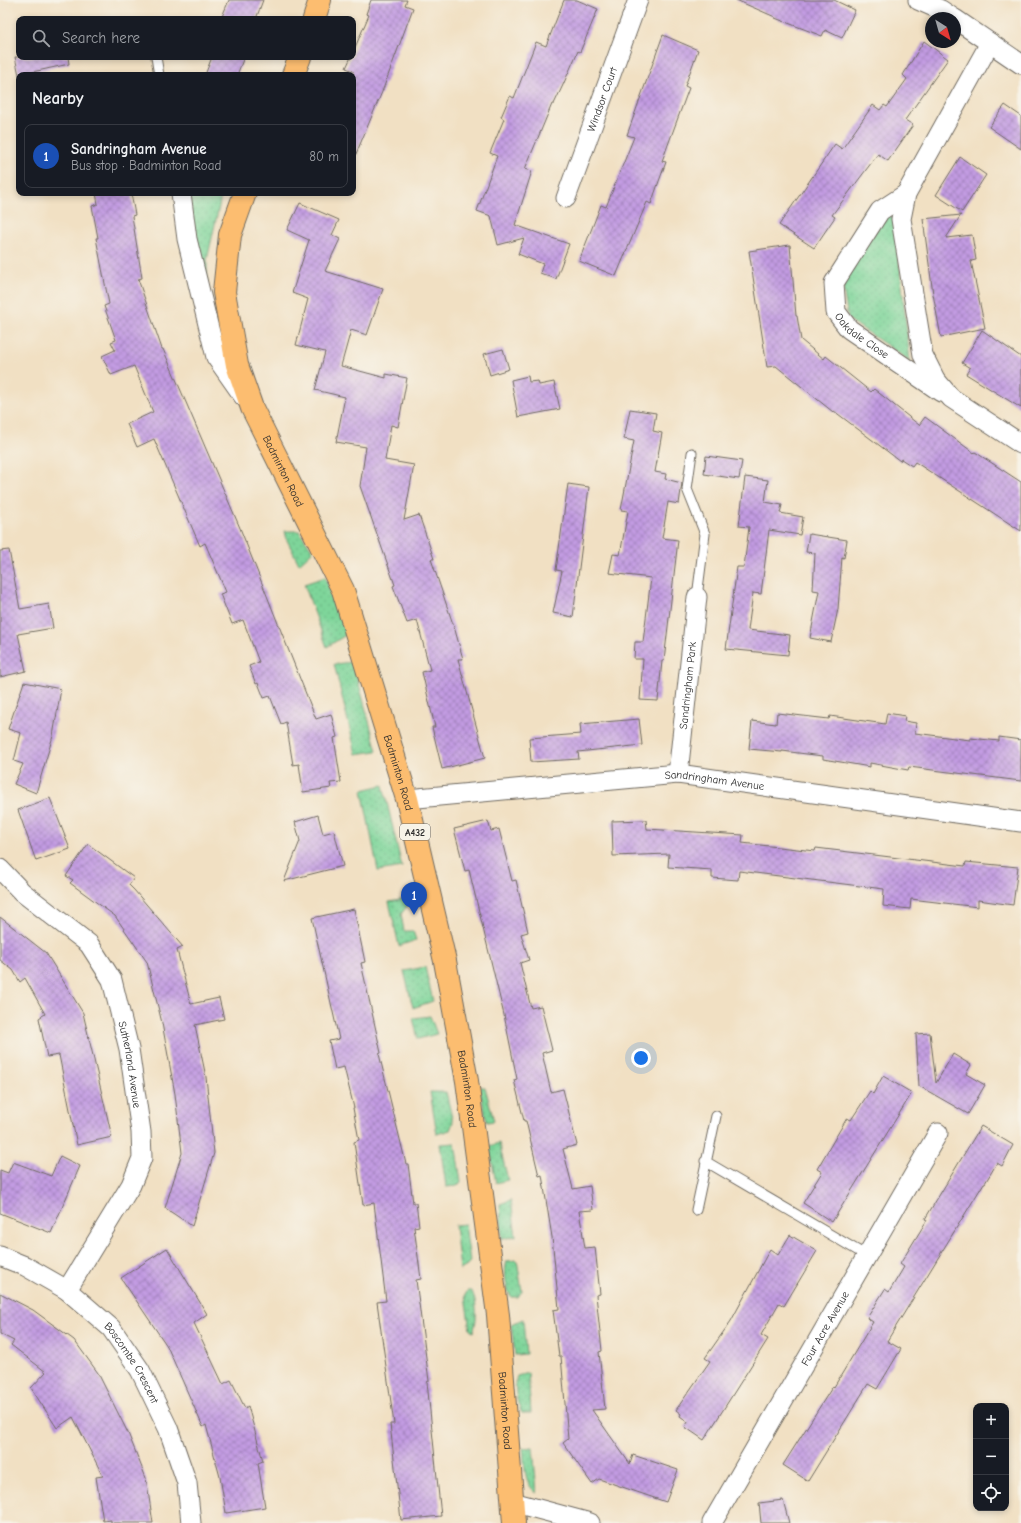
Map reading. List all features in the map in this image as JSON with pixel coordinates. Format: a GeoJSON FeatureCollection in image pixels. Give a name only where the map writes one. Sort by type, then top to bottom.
{"type":"FeatureCollection","features":[{"type":"Feature","properties":{"kind":"main road"},"geometry":{"type":"LineString","coordinates":[[315,16],[320,0]]}},
{"type":"Feature","properties":{"kind":"main road"},"geometry":{"type":"LineString","coordinates":[[294,72],[299,60]]}},
{"type":"Feature","properties":{"kind":"main road","name":"Badminton Road"},"geometry":{"type":"LineString","coordinates":[[244,196],[230,235],[224,292],[237,365],[252,408],[343,590],[407,799],[445,962],[467,1081],[498,1315],[514,1512]]}},
{"type":"Feature","properties":{"kind":"street","name":"Windsor Court"},"geometry":{"type":"LineString","coordinates":[[566,198],[638,0]]}},
{"type":"Feature","properties":{"kind":"street"},"geometry":{"type":"LineString","coordinates":[[918,0],[944,12]]}},
{"type":"Feature","properties":{"kind":"street"},"geometry":{"type":"LineString","coordinates":[[961,24],[1021,64]]}},
{"type":"Feature","properties":{"kind":"street","name":"Oakdale Close"},"geometry":{"type":"LineString","coordinates":[[951,398],[935,379],[923,354],[901,219],[906,194],[990,43]]}},
{"type":"Feature","properties":{"kind":"street","name":"Oakdale Close"},"geometry":{"type":"LineString","coordinates":[[906,194],[880,211],[834,284],[836,312],[849,329],[1021,444]]}},
{"type":"Feature","properties":{"kind":"street"},"geometry":{"type":"LineString","coordinates":[[181,196],[187,239],[216,357],[252,408]]}},
{"type":"Feature","properties":{"kind":"street","name":"Sandringham Park"},"geometry":{"type":"LineString","coordinates":[[678,774],[697,597]]}},
{"type":"Feature","properties":{"kind":"street","name":"Sandringham Avenue"},"geometry":{"type":"LineString","coordinates":[[407,799],[678,774],[1021,822]]}},
{"type":"Feature","properties":{"kind":"street","name":"Sutherland Avenue"},"geometry":{"type":"LineString","coordinates":[[0,869],[22,892],[88,944],[112,980],[128,1048],[141,1132],[142,1158],[131,1185],[67,1290]]}},
{"type":"Feature","properties":{"kind":"street","name":"Four Acre Avenue"},"geometry":{"type":"LineString","coordinates":[[712,1523],[938,1134]]}},
{"type":"Feature","properties":{"kind":"street","name":"Boscombe Crescent"},"geometry":{"type":"LineString","coordinates":[[0,1256],[24,1266],[67,1290],[111,1328],[140,1370],[168,1428],[187,1483],[191,1523]]}},
{"type":"Feature","properties":{"kind":"street"},"geometry":{"type":"LineString","coordinates":[[514,1512],[590,1523]]}},
{"type":"Feature","properties":{"kind":"lane"},"geometry":{"type":"LineString","coordinates":[[156,60],[158,72]]}},
{"type":"Feature","properties":{"kind":"lane"},"geometry":{"type":"LineString","coordinates":[[692,453],[687,489],[705,534],[697,597]]}},
{"type":"Feature","properties":{"kind":"lane"},"geometry":{"type":"LineString","coordinates":[[696,1210],[716,1116]]}},
{"type":"Feature","properties":{"kind":"lane"},"geometry":{"type":"LineString","coordinates":[[706,1161],[867,1256]]}},
{"type":"Feature","properties":{"kind":"green space"},"geometry":{"type":"Polygon","coordinates":[[[189,196],[221,196],[207,260],[207,293],[204,288],[189,196]]]}},
{"type":"Feature","properties":{"kind":"green space"},"geometry":{"type":"Polygon","coordinates":[[[886,215],[892,216],[895,221],[910,361],[848,319],[842,281],[886,215]]]}},
{"type":"Feature","properties":{"kind":"green space"},"geometry":{"type":"Polygon","coordinates":[[[285,531],[299,531],[313,551],[299,564],[287,540],[285,531]]]}},
{"type":"Feature","properties":{"kind":"green space"},"geometry":{"type":"Polygon","coordinates":[[[325,577],[347,634],[327,647],[304,584],[325,577]]]}},
{"type":"Feature","properties":{"kind":"green space"},"geometry":{"type":"Polygon","coordinates":[[[353,662],[377,751],[356,754],[334,664],[353,662]]]}},
{"type":"Feature","properties":{"kind":"green space"},"geometry":{"type":"Polygon","coordinates":[[[383,785],[402,867],[378,871],[362,790],[383,785]]]}},
{"type":"Feature","properties":{"kind":"green space"},"geometry":{"type":"Polygon","coordinates":[[[405,899],[408,905],[401,914],[404,931],[413,931],[416,940],[399,946],[389,902],[405,899]]]}},
{"type":"Feature","properties":{"kind":"green space"},"geometry":{"type":"Polygon","coordinates":[[[425,967],[433,1001],[413,1008],[404,971],[425,967]]]}},
{"type":"Feature","properties":{"kind":"green space"},"geometry":{"type":"Polygon","coordinates":[[[430,1016],[437,1034],[418,1039],[413,1018],[430,1016]]]}},
{"type":"Feature","properties":{"kind":"green space"},"geometry":{"type":"Polygon","coordinates":[[[479,1087],[485,1087],[494,1121],[487,1122],[479,1087]]]}},
{"type":"Feature","properties":{"kind":"green space"},"geometry":{"type":"Polygon","coordinates":[[[430,1092],[446,1092],[453,1122],[450,1130],[437,1134],[430,1092]]]}},
{"type":"Feature","properties":{"kind":"green space"},"geometry":{"type":"Polygon","coordinates":[[[455,1143],[461,1182],[457,1186],[446,1187],[440,1144],[455,1143]]]}},
{"type":"Feature","properties":{"kind":"green space"},"geometry":{"type":"Polygon","coordinates":[[[499,1143],[508,1180],[496,1183],[489,1146],[499,1143]]]}},
{"type":"Feature","properties":{"kind":"green space"},"geometry":{"type":"Polygon","coordinates":[[[511,1200],[516,1236],[502,1239],[500,1204],[511,1200]]]}},
{"type":"Feature","properties":{"kind":"green space"},"geometry":{"type":"Polygon","coordinates":[[[465,1224],[470,1261],[467,1266],[460,1270],[455,1225],[465,1224]]]}},
{"type":"Feature","properties":{"kind":"green space"},"geometry":{"type":"Polygon","coordinates":[[[517,1260],[522,1291],[518,1297],[511,1297],[506,1284],[506,1265],[507,1261],[517,1260]]]}},
{"type":"Feature","properties":{"kind":"green space"},"geometry":{"type":"Polygon","coordinates":[[[467,1291],[472,1291],[476,1306],[476,1322],[473,1332],[470,1330],[465,1296],[467,1291]]]}},
{"type":"Feature","properties":{"kind":"green space"},"geometry":{"type":"Polygon","coordinates":[[[523,1319],[526,1354],[515,1355],[511,1324],[523,1319]]]}},
{"type":"Feature","properties":{"kind":"green space"},"geometry":{"type":"Polygon","coordinates":[[[528,1373],[531,1413],[522,1413],[517,1399],[516,1380],[517,1376],[528,1373]]]}},
{"type":"Feature","properties":{"kind":"green space"},"geometry":{"type":"Polygon","coordinates":[[[533,1447],[537,1493],[532,1489],[527,1479],[523,1448],[533,1447]]]}},
{"type":"Feature","properties":{"kind":"building"},"geometry":{"type":"Polygon","coordinates":[[[229,0],[263,0],[257,16],[222,16],[229,0]]]}},
{"type":"Feature","properties":{"kind":"building"},"geometry":{"type":"Polygon","coordinates":[[[371,0],[407,0],[405,5],[413,8],[382,92],[356,154],[356,72],[346,68],[350,60],[356,60],[356,45],[369,15],[366,14],[371,0]]]}},
{"type":"Feature","properties":{"kind":"building"},"geometry":{"type":"Polygon","coordinates":[[[564,0],[577,0],[598,9],[580,52],[578,51],[554,104],[552,104],[525,169],[532,171],[515,225],[569,244],[556,279],[540,273],[543,264],[518,254],[524,238],[498,245],[491,216],[477,211],[497,156],[490,153],[504,119],[501,117],[510,96],[514,98],[536,42],[546,46],[564,0]]]}},
{"type":"Feature","properties":{"kind":"building"},"geometry":{"type":"Polygon","coordinates":[[[736,0],[834,0],[855,10],[842,38],[825,30],[822,36],[775,18],[736,0]]]}},
{"type":"Feature","properties":{"kind":"building"},"geometry":{"type":"Polygon","coordinates":[[[663,35],[698,50],[685,86],[689,88],[662,161],[666,162],[651,204],[647,202],[616,276],[579,261],[601,205],[606,207],[634,137],[627,135],[663,35]]]}},
{"type":"Feature","properties":{"kind":"building"},"geometry":{"type":"Polygon","coordinates":[[[924,41],[925,48],[933,48],[948,59],[905,120],[913,125],[888,161],[878,154],[832,215],[835,217],[814,248],[779,225],[835,144],[842,149],[873,105],[880,110],[884,105],[887,107],[907,79],[903,75],[924,41]]]}},
{"type":"Feature","properties":{"kind":"building"},"geometry":{"type":"Polygon","coordinates":[[[15,57],[16,60],[68,60],[69,64],[33,72],[18,72],[15,57]]]}},
{"type":"Feature","properties":{"kind":"building"},"geometry":{"type":"Polygon","coordinates":[[[211,60],[243,60],[238,72],[206,72],[211,60]]]}},
{"type":"Feature","properties":{"kind":"building"},"geometry":{"type":"Polygon","coordinates":[[[1005,105],[1021,116],[1021,149],[989,127],[1005,105]]]}},
{"type":"Feature","properties":{"kind":"building"},"geometry":{"type":"Polygon","coordinates":[[[960,157],[986,175],[962,212],[936,195],[960,157]]]}},
{"type":"Feature","properties":{"kind":"building"},"geometry":{"type":"Polygon","coordinates":[[[97,196],[132,196],[135,215],[132,216],[142,278],[138,279],[162,349],[240,528],[316,719],[331,714],[337,737],[334,738],[341,782],[330,783],[331,788],[303,792],[299,764],[293,765],[286,722],[281,724],[270,696],[264,698],[258,683],[256,684],[249,666],[259,662],[243,620],[232,624],[220,594],[226,592],[205,543],[200,546],[154,439],[137,447],[127,424],[153,412],[134,366],[111,375],[102,356],[115,350],[111,342],[116,340],[104,306],[109,304],[96,238],[98,238],[92,206],[98,204],[97,196]]]}},
{"type":"Feature","properties":{"kind":"building"},"geometry":{"type":"Polygon","coordinates":[[[300,203],[339,220],[332,235],[340,239],[325,271],[383,289],[367,335],[351,330],[341,366],[386,378],[386,374],[407,378],[398,427],[391,425],[385,460],[414,465],[404,520],[419,515],[434,559],[431,559],[455,630],[463,659],[458,659],[485,758],[442,769],[432,727],[435,727],[422,672],[430,670],[417,620],[407,623],[393,586],[395,585],[360,486],[366,447],[336,442],[345,397],[315,390],[325,352],[296,345],[308,299],[292,293],[309,240],[287,230],[300,203]]]}},
{"type":"Feature","properties":{"kind":"building"},"geometry":{"type":"Polygon","coordinates":[[[961,215],[946,238],[972,235],[976,260],[971,261],[985,328],[941,337],[933,294],[923,219],[961,215]]]}},
{"type":"Feature","properties":{"kind":"building"},"geometry":{"type":"Polygon","coordinates":[[[790,245],[796,316],[801,340],[824,359],[826,356],[871,392],[874,389],[919,425],[925,417],[974,453],[975,452],[1021,482],[1021,531],[915,462],[912,466],[901,459],[900,461],[834,411],[833,412],[776,366],[767,367],[749,251],[790,245]]]}},
{"type":"Feature","properties":{"kind":"building"},"geometry":{"type":"Polygon","coordinates":[[[982,330],[1021,357],[1021,408],[966,374],[970,368],[962,363],[982,330]]]}},
{"type":"Feature","properties":{"kind":"building"},"geometry":{"type":"Polygon","coordinates":[[[503,349],[509,369],[490,375],[484,354],[503,349]]]}},
{"type":"Feature","properties":{"kind":"building"},"geometry":{"type":"Polygon","coordinates":[[[528,376],[529,382],[538,381],[539,385],[554,382],[560,409],[518,417],[511,380],[528,376]]]}},
{"type":"Feature","properties":{"kind":"building"},"geometry":{"type":"Polygon","coordinates":[[[630,409],[656,413],[653,431],[662,433],[655,472],[666,474],[665,479],[682,483],[679,504],[668,502],[662,538],[678,540],[658,701],[640,700],[643,659],[634,659],[635,642],[643,642],[651,578],[609,573],[613,554],[620,555],[628,511],[621,510],[634,441],[624,439],[630,409]]]}},
{"type":"Feature","properties":{"kind":"building"},"geometry":{"type":"Polygon","coordinates":[[[706,456],[742,461],[739,479],[704,474],[706,456]]]}},
{"type":"Feature","properties":{"kind":"building"},"geometry":{"type":"Polygon","coordinates":[[[745,477],[768,480],[765,502],[782,505],[780,513],[803,517],[800,535],[769,530],[761,594],[753,593],[748,630],[790,635],[788,655],[726,649],[737,567],[744,567],[749,527],[739,526],[745,477]]]}},
{"type":"Feature","properties":{"kind":"building"},"geometry":{"type":"Polygon","coordinates":[[[568,484],[589,487],[573,617],[553,613],[562,571],[556,570],[568,484]]]}},
{"type":"Feature","properties":{"kind":"building"},"geometry":{"type":"Polygon","coordinates":[[[809,534],[847,540],[844,558],[842,557],[838,609],[831,642],[810,638],[819,591],[813,590],[815,553],[806,552],[809,534]]]}},
{"type":"Feature","properties":{"kind":"building"},"geometry":{"type":"Polygon","coordinates":[[[9,550],[20,609],[49,604],[53,628],[18,634],[26,671],[0,677],[0,551],[9,550]]]}},
{"type":"Feature","properties":{"kind":"building"},"geometry":{"type":"Polygon","coordinates":[[[24,682],[61,689],[53,736],[36,793],[14,784],[23,764],[14,761],[21,733],[8,729],[24,682]]]}},
{"type":"Feature","properties":{"kind":"building"},"geometry":{"type":"Polygon","coordinates":[[[777,713],[829,719],[830,716],[885,724],[887,713],[905,716],[904,721],[916,723],[915,733],[970,740],[970,738],[999,741],[999,737],[1021,740],[1021,781],[909,767],[908,770],[870,763],[870,767],[823,759],[823,756],[749,749],[752,721],[776,724],[777,713]]]}},
{"type":"Feature","properties":{"kind":"building"},"geometry":{"type":"Polygon","coordinates":[[[639,719],[642,745],[578,752],[579,759],[531,762],[529,738],[581,734],[580,724],[639,719]]]}},
{"type":"Feature","properties":{"kind":"building"},"geometry":{"type":"Polygon","coordinates":[[[50,798],[70,849],[36,861],[18,810],[50,798]]]}},
{"type":"Feature","properties":{"kind":"building"},"geometry":{"type":"Polygon","coordinates":[[[318,815],[323,834],[334,831],[343,866],[284,881],[300,841],[295,822],[318,815]]]}},
{"type":"Feature","properties":{"kind":"building"},"geometry":{"type":"Polygon","coordinates":[[[646,820],[647,829],[743,835],[742,843],[815,851],[816,848],[965,866],[966,862],[1018,867],[1013,905],[978,900],[978,907],[911,899],[910,909],[883,906],[884,889],[739,871],[738,880],[712,878],[712,870],[668,867],[669,854],[613,856],[612,821],[646,820]]]}},
{"type":"Feature","properties":{"kind":"building"},"geometry":{"type":"Polygon","coordinates":[[[488,821],[491,831],[499,829],[512,881],[516,880],[528,932],[521,934],[529,960],[520,963],[531,1008],[541,1006],[552,1050],[542,1053],[551,1092],[563,1089],[577,1145],[563,1149],[573,1189],[590,1186],[593,1210],[579,1211],[585,1248],[595,1247],[600,1294],[596,1295],[602,1351],[599,1352],[605,1409],[592,1410],[630,1464],[633,1455],[678,1470],[666,1502],[599,1479],[592,1484],[563,1443],[568,1439],[561,1356],[559,1356],[553,1310],[559,1309],[552,1237],[542,1175],[539,1176],[526,1121],[524,1121],[514,1080],[517,1079],[504,1015],[469,870],[465,871],[454,829],[488,821]]]}},
{"type":"Feature","properties":{"kind":"building"},"geometry":{"type":"Polygon","coordinates":[[[88,844],[134,878],[129,885],[183,947],[177,950],[191,1004],[219,998],[224,1019],[195,1025],[206,1077],[214,1153],[192,1226],[165,1208],[182,1153],[175,1094],[162,1023],[147,962],[115,916],[70,883],[73,880],[66,876],[88,844]]]}},
{"type":"Feature","properties":{"kind":"building"},"geometry":{"type":"Polygon","coordinates":[[[354,909],[365,962],[361,963],[381,1053],[379,1054],[406,1164],[408,1164],[413,1203],[416,1203],[419,1226],[414,1227],[421,1279],[416,1280],[429,1381],[427,1382],[441,1516],[401,1520],[390,1424],[394,1424],[377,1302],[386,1301],[374,1203],[363,1205],[354,1142],[359,1140],[354,1108],[344,1067],[335,1069],[329,1041],[339,1039],[312,918],[354,909]]]}},
{"type":"Feature","properties":{"kind":"building"},"geometry":{"type":"Polygon","coordinates":[[[0,917],[46,953],[83,1013],[112,1137],[77,1145],[59,1055],[47,1057],[39,1018],[45,1014],[25,978],[20,982],[13,970],[0,960],[0,917]]]}},
{"type":"Feature","properties":{"kind":"building"},"geometry":{"type":"Polygon","coordinates":[[[930,1033],[936,1083],[953,1054],[971,1065],[966,1074],[985,1085],[968,1114],[919,1086],[916,1034],[930,1033]]]}},
{"type":"Feature","properties":{"kind":"building"},"geometry":{"type":"Polygon","coordinates":[[[883,1076],[912,1093],[832,1222],[803,1203],[822,1172],[817,1169],[847,1118],[851,1120],[870,1091],[873,1094],[883,1076]]]}},
{"type":"Feature","properties":{"kind":"building"},"geometry":{"type":"Polygon","coordinates":[[[981,1126],[1013,1145],[1002,1166],[997,1163],[984,1183],[887,1341],[901,1349],[877,1389],[868,1384],[808,1481],[783,1465],[833,1386],[834,1387],[873,1322],[867,1318],[885,1289],[889,1292],[904,1267],[900,1264],[927,1220],[925,1219],[981,1126]]]}},
{"type":"Feature","properties":{"kind":"building"},"geometry":{"type":"Polygon","coordinates":[[[60,1156],[80,1166],[51,1233],[0,1213],[0,1170],[8,1173],[13,1162],[51,1176],[60,1156]]]}},
{"type":"Feature","properties":{"kind":"building"},"geometry":{"type":"Polygon","coordinates":[[[790,1235],[817,1251],[784,1306],[779,1303],[761,1335],[768,1339],[704,1440],[685,1427],[688,1422],[680,1416],[681,1414],[676,1410],[710,1361],[705,1358],[731,1321],[770,1249],[778,1255],[790,1235]]]}},
{"type":"Feature","properties":{"kind":"building"},"geometry":{"type":"Polygon","coordinates":[[[167,1248],[207,1314],[194,1323],[223,1384],[231,1380],[245,1408],[248,1406],[263,1461],[258,1463],[265,1507],[226,1513],[220,1477],[206,1425],[203,1427],[167,1346],[121,1278],[167,1248]]]}},
{"type":"Feature","properties":{"kind":"building"},"geometry":{"type":"Polygon","coordinates":[[[0,1293],[33,1310],[74,1340],[98,1373],[128,1433],[146,1478],[153,1523],[111,1523],[111,1520],[103,1521],[96,1477],[103,1476],[73,1417],[57,1428],[31,1388],[46,1372],[11,1345],[14,1341],[0,1334],[0,1293]]]}},
{"type":"Feature","properties":{"kind":"building"},"geometry":{"type":"Polygon","coordinates":[[[783,1500],[789,1523],[761,1523],[759,1503],[783,1500]]]}},
{"type":"Feature","properties":{"kind":"place","name":"Sandringham Avenue"},"geometry":{"type":"Point","coordinates":[414,915]}}]}
